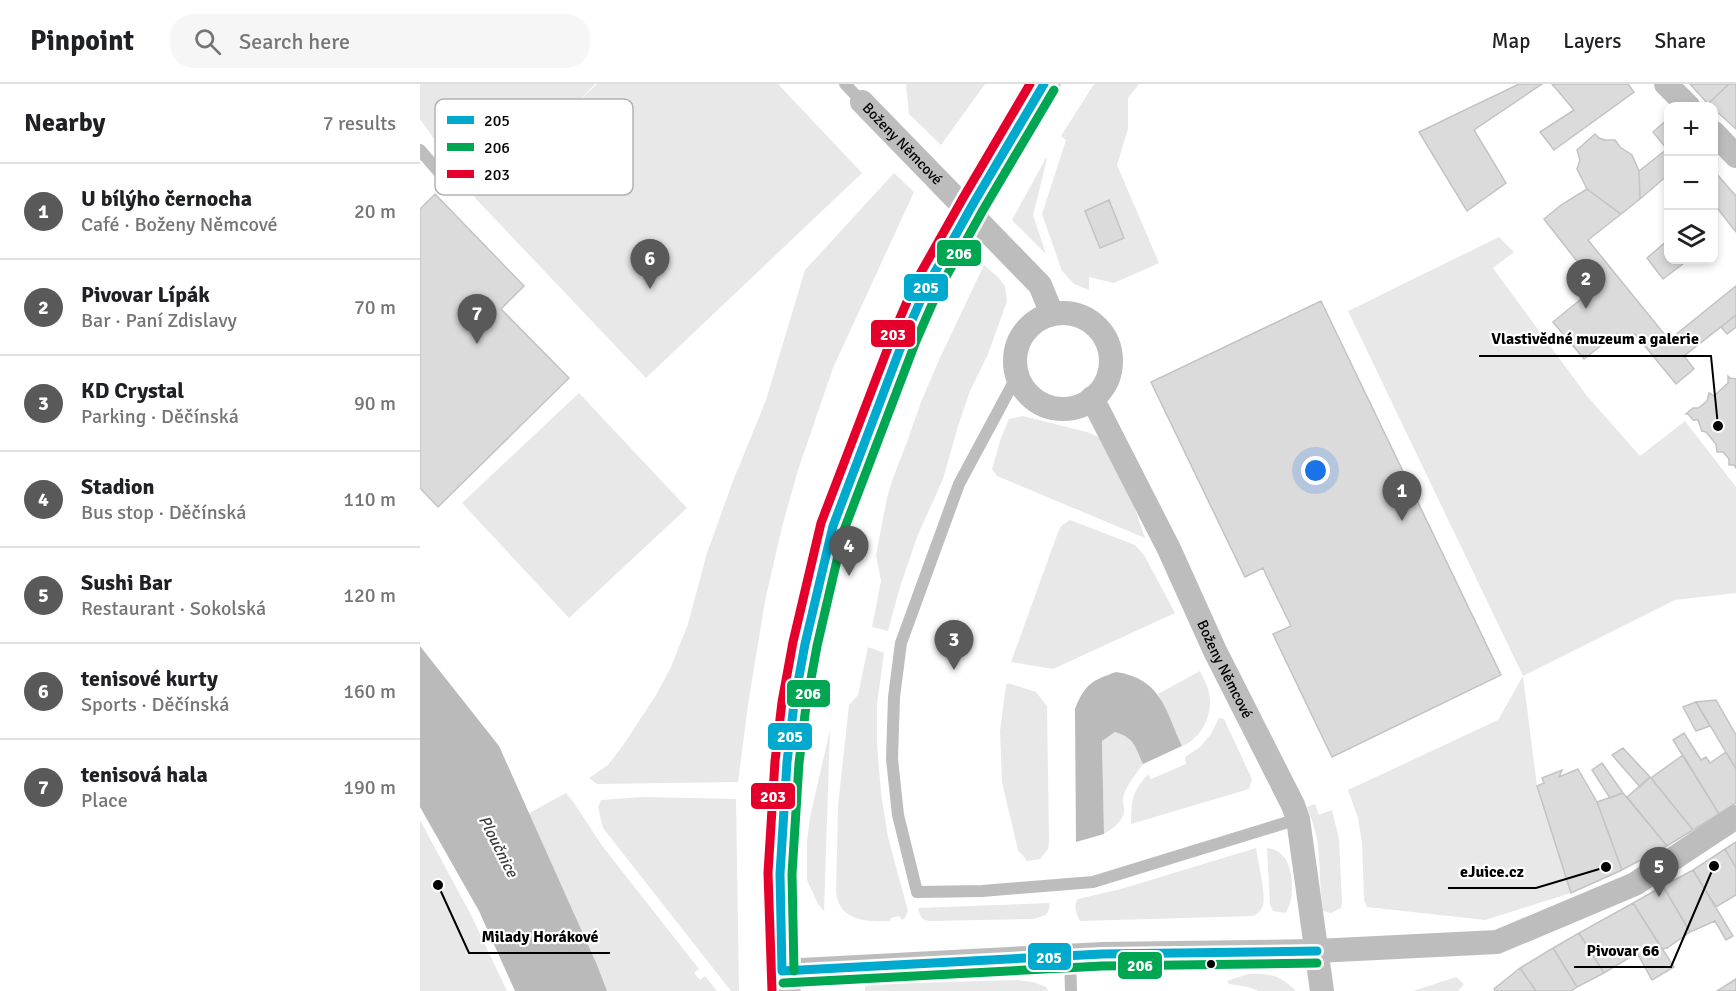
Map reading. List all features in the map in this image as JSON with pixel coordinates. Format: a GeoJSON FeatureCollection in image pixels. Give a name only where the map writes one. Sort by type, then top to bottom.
{"type":"FeatureCollection","features":[{"type":"Feature","properties":{"kind":"main road"},"geometry":{"type":"LineString","coordinates":[[783,981],[780,874],[794,704],[833,526],[905,336],[926,288],[1044,84]]}},
{"type":"Feature","properties":{"kind":"street"},"geometry":{"type":"LineString","coordinates":[[1666,84],[1684,102]]}},
{"type":"Feature","properties":{"kind":"street","name":"Boženy Němcové"},"geometry":{"type":"LineString","coordinates":[[862,102],[1040,285],[1052,314]]}},
{"type":"Feature","properties":{"kind":"street"},"geometry":{"type":"LineString","coordinates":[[1718,138],[1736,156]]}},
{"type":"Feature","properties":{"kind":"street"},"geometry":{"type":"LineString","coordinates":[[1068,313],[1083,317],[1096,326],[1105,338],[1111,353],[1111,368],[1105,383],[1092,398],[1082,405],[1067,409],[1051,407],[1036,401],[1024,390],[1017,376],[1014,360],[1017,345],[1025,330],[1037,320],[1052,314],[1068,313]]}},
{"type":"Feature","properties":{"kind":"street","name":"Boženy Němcové"},"geometry":{"type":"LineString","coordinates":[[1092,398],[1169,549],[1215,651],[1293,805],[1298,819],[1322,991]]}},
{"type":"Feature","properties":{"kind":"street"},"geometry":{"type":"LineString","coordinates":[[783,981],[1102,954],[1317,951],[1497,942],[1635,884],[1736,817]]}},
{"type":"Feature","properties":{"kind":"lane","name":"Boženy Němcové"},"geometry":{"type":"LineString","coordinates":[[845,84],[862,102]]}},
{"type":"Feature","properties":{"kind":"lane"},"geometry":{"type":"LineString","coordinates":[[420,150],[435,168]]}},
{"type":"Feature","properties":{"kind":"lane"},"geometry":{"type":"LineString","coordinates":[[1017,376],[959,484],[901,644],[894,697],[892,759],[898,815],[917,892],[982,891],[1093,882],[1298,819]]}},
{"type":"Feature","properties":{"kind":"lane"},"geometry":{"type":"LineString","coordinates":[[1070,956],[1071,991]]}},
{"type":"Feature","properties":{"kind":"shaded area"},"geometry":{"type":"Polygon","coordinates":[[[420,84],[595,84],[581,99],[435,99],[435,140],[420,119],[420,84]]]}},
{"type":"Feature","properties":{"kind":"shaded area"},"geometry":{"type":"Polygon","coordinates":[[[597,84],[778,84],[862,173],[646,378],[473,195],[633,195],[633,99],[581,99],[597,84]]]}},
{"type":"Feature","properties":{"kind":"shaded area"},"geometry":{"type":"Polygon","coordinates":[[[906,84],[985,84],[941,145],[909,114],[906,84]]]}},
{"type":"Feature","properties":{"kind":"shaded area"},"geometry":{"type":"Polygon","coordinates":[[[1094,84],[1139,84],[1128,98],[1128,129],[1117,165],[1159,263],[1114,283],[1089,277],[1089,290],[1074,284],[1062,271],[1042,214],[1066,140],[1061,136],[1094,84]]]}},
{"type":"Feature","properties":{"kind":"shaded area"},"geometry":{"type":"Polygon","coordinates":[[[1046,158],[1033,215],[1046,254],[1012,220],[1046,158]]]}},
{"type":"Feature","properties":{"kind":"shaded area"},"geometry":{"type":"Polygon","coordinates":[[[894,173],[914,192],[833,368],[798,470],[765,601],[738,782],[597,784],[589,778],[608,765],[624,744],[671,667],[688,624],[707,553],[766,400],[805,270],[894,173]]]}},
{"type":"Feature","properties":{"kind":"shaded area"},"geometry":{"type":"Polygon","coordinates":[[[1499,237],[1514,252],[1493,268],[1587,396],[1640,456],[1685,421],[1736,487],[1736,593],[1675,600],[1523,676],[1348,311],[1499,237]]]}},
{"type":"Feature","properties":{"kind":"shaded area"},"geometry":{"type":"Polygon","coordinates":[[[984,265],[1005,286],[1007,301],[988,354],[970,391],[943,479],[917,537],[888,631],[872,627],[881,581],[876,555],[893,478],[921,402],[984,265]]]}},
{"type":"Feature","properties":{"kind":"shaded area"},"geometry":{"type":"Polygon","coordinates":[[[579,393],[687,508],[569,618],[462,503],[579,393]]]}},
{"type":"Feature","properties":{"kind":"shaded area"},"geometry":{"type":"Polygon","coordinates":[[[1023,416],[1087,432],[1112,443],[1145,538],[997,476],[992,469],[1009,419],[1023,416]]]}},
{"type":"Feature","properties":{"kind":"shaded area"},"geometry":{"type":"Polygon","coordinates":[[[1070,520],[1135,545],[1144,555],[1175,613],[1053,669],[1011,662],[1057,535],[1061,526],[1070,520]]]}},
{"type":"Feature","properties":{"kind":"shaded area"},"geometry":{"type":"Polygon","coordinates":[[[868,647],[884,653],[877,704],[877,744],[888,837],[908,911],[902,920],[899,916],[891,918],[890,921],[855,918],[842,909],[836,892],[838,806],[849,705],[858,695],[868,647]]]}},
{"type":"Feature","properties":{"kind":"shaded area"},"geometry":{"type":"Polygon","coordinates":[[[1200,671],[1210,697],[1208,715],[1206,723],[1196,737],[1182,746],[1158,694],[1200,671]]]}},
{"type":"Feature","properties":{"kind":"shaded area"},"geometry":{"type":"Polygon","coordinates":[[[1523,676],[1537,786],[1571,893],[1485,920],[1367,907],[1364,900],[1362,842],[1358,818],[1348,790],[1498,720],[1523,676]]]}},
{"type":"Feature","properties":{"kind":"shaded area"},"geometry":{"type":"Polygon","coordinates":[[[1008,683],[1036,692],[1047,706],[1048,849],[1040,859],[1027,861],[1018,850],[1002,782],[1000,731],[1008,683]]]}},
{"type":"Feature","properties":{"kind":"shaded area"},"geometry":{"type":"Polygon","coordinates":[[[1219,718],[1224,719],[1252,779],[1249,789],[1131,824],[1134,797],[1148,774],[1151,779],[1186,764],[1185,757],[1200,747],[1211,734],[1219,718]]]}},
{"type":"Feature","properties":{"kind":"shaded area"},"geometry":{"type":"Polygon","coordinates":[[[830,730],[824,911],[818,904],[807,880],[807,841],[810,817],[830,730]]]}},
{"type":"Feature","properties":{"kind":"shaded area"},"geometry":{"type":"Polygon","coordinates":[[[1115,732],[1131,740],[1143,764],[1124,794],[1123,817],[1104,834],[1102,741],[1115,732]]]}},
{"type":"Feature","properties":{"kind":"shaded area"},"geometry":{"type":"Polygon","coordinates":[[[566,793],[603,847],[699,969],[694,973],[700,980],[705,976],[717,991],[607,991],[529,813],[566,793]]]}},
{"type":"Feature","properties":{"kind":"shaded area"},"geometry":{"type":"Polygon","coordinates":[[[642,797],[736,799],[739,991],[731,991],[603,828],[598,807],[601,800],[642,797]]]}},
{"type":"Feature","properties":{"kind":"shaded area"},"geometry":{"type":"Polygon","coordinates":[[[1315,804],[1319,815],[1332,810],[1339,839],[1342,903],[1341,908],[1331,913],[1323,911],[1317,839],[1307,807],[1315,804]]]}},
{"type":"Feature","properties":{"kind":"shaded area"},"geometry":{"type":"Polygon","coordinates":[[[420,820],[471,915],[507,991],[420,991],[420,820]]]}},
{"type":"Feature","properties":{"kind":"shaded area"},"geometry":{"type":"Polygon","coordinates":[[[1256,848],[1264,900],[1261,909],[1254,916],[1080,921],[1077,915],[1075,907],[1078,899],[1121,889],[1256,848]]]}},
{"type":"Feature","properties":{"kind":"shaded area"},"geometry":{"type":"Polygon","coordinates":[[[1267,848],[1282,855],[1290,869],[1292,893],[1285,913],[1273,911],[1270,905],[1267,848]]]}},
{"type":"Feature","properties":{"kind":"shaded area"},"geometry":{"type":"Polygon","coordinates":[[[1050,903],[1046,915],[1033,919],[929,921],[921,917],[918,908],[1050,903]]]}},
{"type":"Feature","properties":{"kind":"shaded area"},"geometry":{"type":"Polygon","coordinates":[[[1248,974],[1274,976],[1285,981],[1296,991],[1259,991],[1229,984],[1227,981],[1248,974]]]}},
{"type":"Feature","properties":{"kind":"shaded area"},"geometry":{"type":"Polygon","coordinates":[[[1456,977],[1464,984],[1458,991],[1413,991],[1456,977]]]}},
{"type":"Feature","properties":{"kind":"shaded area"},"geometry":{"type":"Polygon","coordinates":[[[1018,980],[1033,982],[1046,987],[1048,991],[865,991],[865,986],[878,984],[1018,980]]]}},
{"type":"Feature","properties":{"kind":"water","name":"Ploučnice"},"geometry":{"type":"Polygon","coordinates":[[[420,646],[499,746],[607,991],[515,991],[479,911],[420,807],[420,646]]]}},
{"type":"Feature","properties":{"kind":"water"},"geometry":{"type":"Polygon","coordinates":[[[1116,672],[1143,681],[1153,689],[1166,709],[1182,746],[1143,764],[1134,744],[1122,734],[1115,732],[1102,741],[1104,834],[1076,842],[1075,709],[1090,684],[1116,672]]]}},
{"type":"Feature","properties":{"kind":"building"},"geometry":{"type":"Polygon","coordinates":[[[1519,84],[1542,84],[1474,130],[1506,183],[1467,211],[1419,132],[1519,84]]]}},
{"type":"Feature","properties":{"kind":"building"},"geometry":{"type":"Polygon","coordinates":[[[1552,84],[1628,84],[1634,92],[1554,150],[1540,132],[1574,110],[1552,84]]]}},
{"type":"Feature","properties":{"kind":"building"},"geometry":{"type":"Polygon","coordinates":[[[1690,84],[1729,84],[1710,102],[1706,102],[1690,84]]]}},
{"type":"Feature","properties":{"kind":"building"},"geometry":{"type":"Polygon","coordinates":[[[1729,84],[1736,84],[1736,129],[1718,113],[1718,102],[1710,102],[1729,84]]]}},
{"type":"Feature","properties":{"kind":"building"},"geometry":{"type":"Polygon","coordinates":[[[1664,122],[1664,145],[1653,132],[1664,122]]]}},
{"type":"Feature","properties":{"kind":"building"},"geometry":{"type":"Polygon","coordinates":[[[1595,134],[1605,140],[1615,140],[1620,147],[1632,155],[1639,171],[1640,199],[1621,214],[1587,189],[1577,169],[1580,160],[1577,150],[1595,134]]]}},
{"type":"Feature","properties":{"kind":"building"},"geometry":{"type":"Polygon","coordinates":[[[1664,151],[1664,178],[1640,199],[1639,171],[1664,151]]]}},
{"type":"Feature","properties":{"kind":"building"},"geometry":{"type":"Polygon","coordinates":[[[1718,176],[1736,196],[1736,232],[1718,209],[1718,176]]]}},
{"type":"Feature","properties":{"kind":"building"},"geometry":{"type":"Polygon","coordinates":[[[1587,189],[1621,214],[1588,240],[1669,340],[1736,286],[1736,315],[1684,356],[1694,369],[1676,384],[1635,334],[1624,342],[1617,333],[1584,359],[1553,322],[1586,295],[1576,284],[1587,274],[1544,219],[1587,189]]]}},
{"type":"Feature","properties":{"kind":"building"},"geometry":{"type":"Polygon","coordinates":[[[435,194],[524,286],[501,309],[569,378],[438,507],[420,488],[420,209],[435,194]]]}},
{"type":"Feature","properties":{"kind":"building"},"geometry":{"type":"Polygon","coordinates":[[[1109,200],[1124,238],[1100,248],[1085,211],[1109,200]]]}},
{"type":"Feature","properties":{"kind":"building"},"geometry":{"type":"Polygon","coordinates":[[[1664,243],[1664,264],[1683,264],[1663,279],[1647,258],[1664,243]]]}},
{"type":"Feature","properties":{"kind":"building"},"geometry":{"type":"Polygon","coordinates":[[[1321,301],[1501,675],[1332,757],[1273,634],[1291,626],[1263,568],[1245,577],[1151,382],[1321,301]]]}},
{"type":"Feature","properties":{"kind":"building"},"geometry":{"type":"Polygon","coordinates":[[[1736,315],[1736,327],[1727,334],[1721,327],[1736,315]]]}},
{"type":"Feature","properties":{"kind":"building"},"geometry":{"type":"Polygon","coordinates":[[[1728,376],[1736,379],[1736,468],[1734,465],[1729,465],[1729,459],[1723,452],[1717,452],[1716,444],[1706,432],[1702,431],[1698,420],[1693,420],[1686,414],[1707,401],[1709,393],[1714,396],[1728,383],[1728,376]]]}},
{"type":"Feature","properties":{"kind":"building"},"geometry":{"type":"Polygon","coordinates":[[[1716,700],[1736,735],[1736,769],[1696,702],[1716,700]]]}},
{"type":"Feature","properties":{"kind":"building"},"geometry":{"type":"Polygon","coordinates":[[[1696,702],[1710,726],[1696,731],[1683,707],[1696,702]]]}},
{"type":"Feature","properties":{"kind":"building"},"geometry":{"type":"Polygon","coordinates":[[[1684,733],[1701,760],[1706,757],[1710,763],[1726,752],[1736,769],[1736,803],[1719,814],[1673,740],[1684,733]]]}},
{"type":"Feature","properties":{"kind":"building"},"geometry":{"type":"Polygon","coordinates":[[[1623,748],[1650,777],[1640,787],[1612,755],[1623,748]]]}},
{"type":"Feature","properties":{"kind":"building"},"geometry":{"type":"Polygon","coordinates":[[[1683,755],[1719,814],[1693,830],[1651,778],[1683,755]]]}},
{"type":"Feature","properties":{"kind":"building"},"geometry":{"type":"Polygon","coordinates":[[[1602,763],[1623,793],[1610,798],[1592,770],[1602,763]]]}},
{"type":"Feature","properties":{"kind":"building"},"geometry":{"type":"Polygon","coordinates":[[[1578,769],[1597,802],[1622,870],[1571,893],[1537,786],[1544,783],[1542,778],[1562,770],[1559,777],[1578,769]]]}},
{"type":"Feature","properties":{"kind":"building"},"geometry":{"type":"Polygon","coordinates":[[[1650,777],[1693,830],[1667,846],[1627,797],[1650,777]]]}},
{"type":"Feature","properties":{"kind":"building"},"geometry":{"type":"Polygon","coordinates":[[[1623,793],[1667,846],[1622,870],[1597,802],[1623,793]]]}},
{"type":"Feature","properties":{"kind":"building"},"geometry":{"type":"Polygon","coordinates":[[[1736,842],[1736,868],[1725,849],[1736,842]]]}},
{"type":"Feature","properties":{"kind":"building"},"geometry":{"type":"Polygon","coordinates":[[[1725,849],[1736,868],[1736,895],[1716,907],[1693,870],[1725,849]]]}},
{"type":"Feature","properties":{"kind":"building"},"geometry":{"type":"Polygon","coordinates":[[[1693,870],[1733,936],[1726,940],[1715,921],[1690,932],[1663,886],[1693,870]]]}},
{"type":"Feature","properties":{"kind":"building"},"geometry":{"type":"Polygon","coordinates":[[[1663,886],[1690,932],[1662,949],[1633,903],[1663,886]]]}},
{"type":"Feature","properties":{"kind":"building"},"geometry":{"type":"Polygon","coordinates":[[[1633,903],[1674,967],[1652,980],[1637,953],[1604,973],[1579,933],[1633,903]]]}},
{"type":"Feature","properties":{"kind":"building"},"geometry":{"type":"Polygon","coordinates":[[[1579,933],[1604,973],[1577,987],[1553,948],[1579,933]]]}},
{"type":"Feature","properties":{"kind":"building"},"geometry":{"type":"Polygon","coordinates":[[[1553,948],[1577,987],[1571,991],[1536,991],[1520,968],[1553,948]]]}},
{"type":"Feature","properties":{"kind":"building"},"geometry":{"type":"Polygon","coordinates":[[[1520,968],[1536,991],[1495,991],[1494,989],[1520,968]]]}},
{"type":"Feature","properties":{"kind":"building"},"geometry":{"type":"Polygon","coordinates":[[[1736,979],[1736,991],[1717,991],[1736,979]]]}},
{"type":"Feature","properties":{"kind":"transit line","name":"203"},"geometry":{"type":"LineString","coordinates":[[772,991],[768,873],[775,761],[782,702],[793,642],[821,523],[915,283],[1030,84]]}},
{"type":"Feature","properties":{"kind":"transit line","name":"205"},"geometry":{"type":"LineString","coordinates":[[782,971],[780,874],[787,762],[794,704],[805,644],[833,526],[905,336],[926,288],[1044,84]]}},
{"type":"Feature","properties":{"kind":"transit line","name":"206"},"geometry":{"type":"LineString","coordinates":[[794,971],[792,874],[799,763],[817,646],[844,530],[916,341],[937,293],[1054,90]]}},
{"type":"Feature","properties":{"kind":"transit line","name":"205"},"geometry":{"type":"LineString","coordinates":[[782,971],[1102,954],[1317,951]]}},
{"type":"Feature","properties":{"kind":"transit line","name":"206"},"geometry":{"type":"LineString","coordinates":[[783,983],[1102,966],[1317,963]]}},
{"type":"Feature","properties":{"kind":"place","name":"tenisové kurty"},"geometry":{"type":"Point","coordinates":[650,289]}},
{"type":"Feature","properties":{"kind":"place","name":"Pivovar Lípák"},"geometry":{"type":"Point","coordinates":[1586,309]}},
{"type":"Feature","properties":{"kind":"place","name":"tenisová hala"},"geometry":{"type":"Point","coordinates":[477,344]}},
{"type":"Feature","properties":{"kind":"place","name":"Vlastivědné muzeum a galerie"},"geometry":{"type":"Point","coordinates":[1718,426]}},
{"type":"Feature","properties":{"kind":"place","name":"U bílýho černocha"},"geometry":{"type":"Point","coordinates":[1402,521]}},
{"type":"Feature","properties":{"kind":"place","name":"Stadion"},"geometry":{"type":"Point","coordinates":[849,576]}},
{"type":"Feature","properties":{"kind":"place","name":"KD Crystal"},"geometry":{"type":"Point","coordinates":[954,670]}},
{"type":"Feature","properties":{"kind":"place","name":"Pivovar 66"},"geometry":{"type":"Point","coordinates":[1714,866]}},
{"type":"Feature","properties":{"kind":"place","name":"eJuice.cz"},"geometry":{"type":"Point","coordinates":[1606,867]}},
{"type":"Feature","properties":{"kind":"place","name":"Milady Horákové"},"geometry":{"type":"Point","coordinates":[438,885]}},
{"type":"Feature","properties":{"kind":"place","name":"Sushi Bar"},"geometry":{"type":"Point","coordinates":[1659,897]}}]}
